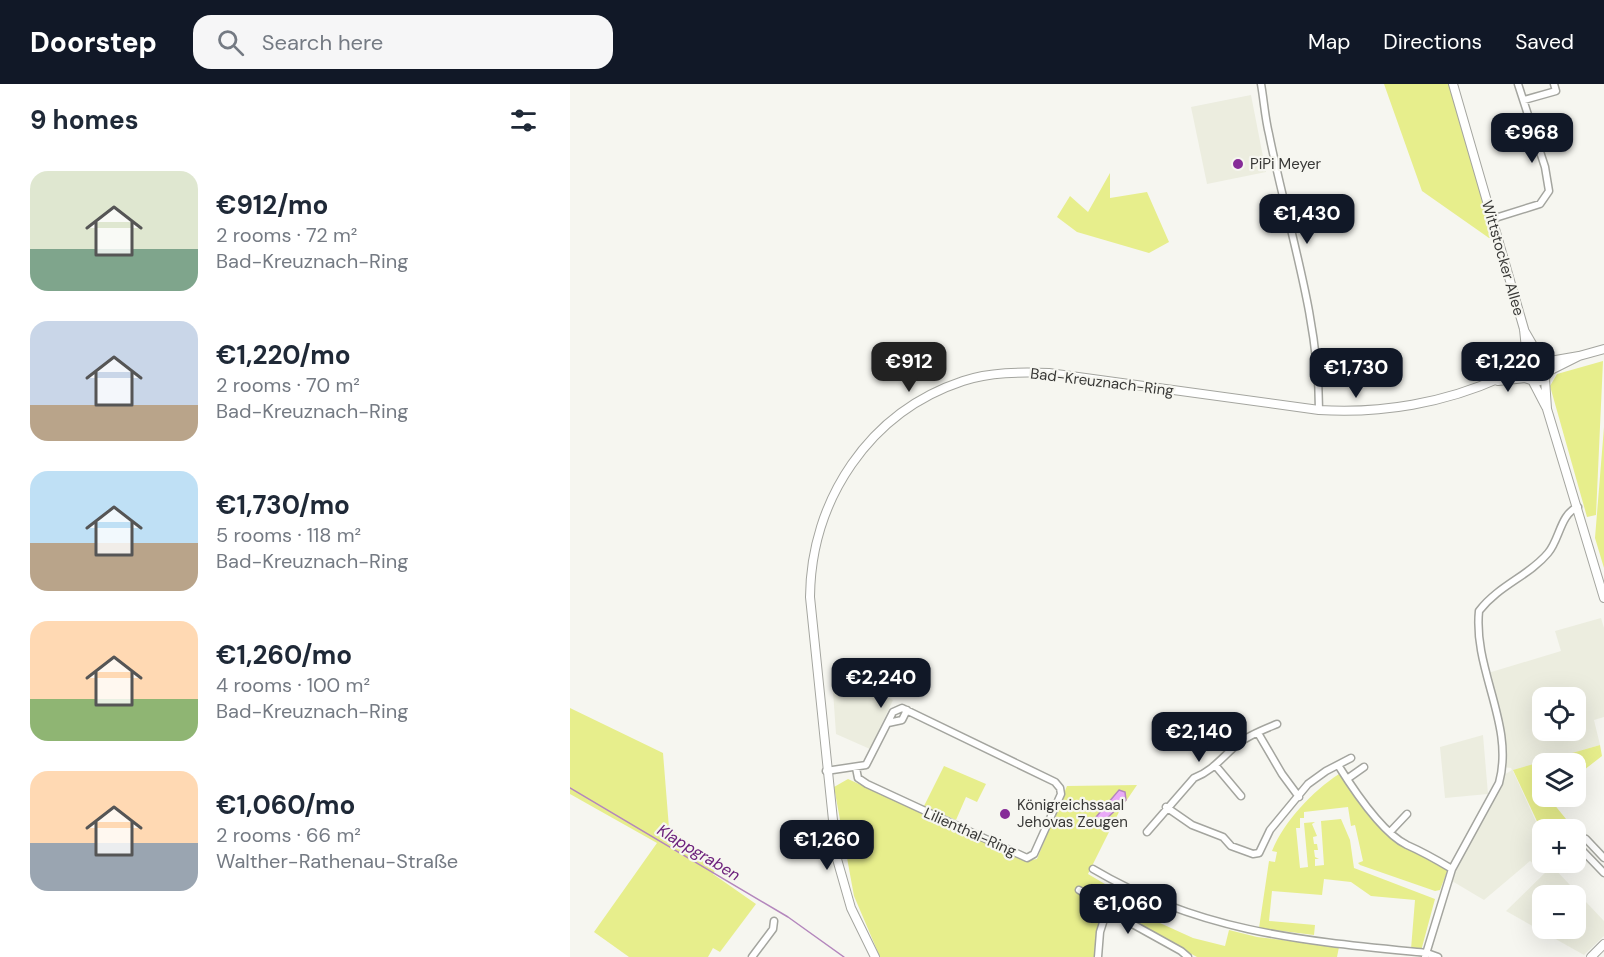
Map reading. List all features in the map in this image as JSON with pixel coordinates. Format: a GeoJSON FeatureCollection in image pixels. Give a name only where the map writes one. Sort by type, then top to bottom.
{"type":"FeatureCollection","features":[{"type":"Feature","properties":{"kind":"main road","name":"Wittstocker Allee"},"geometry":{"type":"LineString","coordinates":[[1452,84],[1524,329]]}},
{"type":"Feature","properties":{"kind":"main road"},"geometry":{"type":"LineString","coordinates":[[1524,329],[1542,358],[1547,375],[1547,409]]}},
{"type":"Feature","properties":{"kind":"main road"},"geometry":{"type":"LineString","coordinates":[[1524,329],[1524,363],[1529,380],[1547,409],[1604,598]]}},
{"type":"Feature","properties":{"kind":"main road"},"geometry":{"type":"LineString","coordinates":[[1524,363],[1542,358],[1579,356],[1604,349]]}},
{"type":"Feature","properties":{"kind":"main road"},"geometry":{"type":"LineString","coordinates":[[1529,380],[1547,375],[1579,356]]}},
{"type":"Feature","properties":{"kind":"main road","name":"Bad-Kreuznach-Ring"},"geometry":{"type":"LineString","coordinates":[[1493,381],[1524,363]]}},
{"type":"Feature","properties":{"kind":"main road","name":"Bad-Kreuznach-Ring"},"geometry":{"type":"LineString","coordinates":[[875,957],[851,909],[837,859],[826,771],[810,597],[810,575],[816,542],[827,505],[845,471],[871,438],[898,415],[929,396],[964,381],[1012,372],[1049,373],[1319,410],[1394,409],[1493,381],[1529,380]]}},
{"type":"Feature","properties":{"kind":"main road"},"geometry":{"type":"LineString","coordinates":[[1591,957],[1604,944]]}},
{"type":"Feature","properties":{"kind":"street"},"geometry":{"type":"LineString","coordinates":[[1261,84],[1268,132],[1285,199],[1315,344],[1319,410]]}},
{"type":"Feature","properties":{"kind":"street"},"geometry":{"type":"LineString","coordinates":[[1492,219],[1540,204],[1550,191],[1547,174],[1518,84]]}},
{"type":"Feature","properties":{"kind":"street"},"geometry":{"type":"LineString","coordinates":[[1524,100],[1556,91],[1554,84]]}},
{"type":"Feature","properties":{"kind":"street"},"geometry":{"type":"LineString","coordinates":[[1426,955],[1452,869],[1499,783],[1503,764],[1497,716],[1479,651],[1479,611],[1505,585],[1546,556],[1554,546],[1566,515],[1578,507]]}},
{"type":"Feature","properties":{"kind":"street"},"geometry":{"type":"LineString","coordinates":[[826,771],[866,765],[888,723],[898,709],[907,710],[902,720],[888,723]]}},
{"type":"Feature","properties":{"kind":"street","name":"Lilienthal-Ring"},"geometry":{"type":"LineString","coordinates":[[856,768],[858,778],[867,784],[1027,858],[1034,854],[1061,794],[1055,782],[907,710]]}},
{"type":"Feature","properties":{"kind":"street"},"geometry":{"type":"LineString","coordinates":[[1147,832],[1166,807],[1194,778],[1204,774],[1238,743],[1277,724]]}},
{"type":"Feature","properties":{"kind":"street"},"geometry":{"type":"LineString","coordinates":[[1258,733],[1282,774],[1299,796]]}},
{"type":"Feature","properties":{"kind":"street"},"geometry":{"type":"LineString","coordinates":[[1166,807],[1192,825],[1223,837],[1231,846],[1252,854],[1259,853],[1274,824],[1315,778],[1351,758]]}},
{"type":"Feature","properties":{"kind":"street"},"geometry":{"type":"LineString","coordinates":[[1215,765],[1241,796]]}},
{"type":"Feature","properties":{"kind":"street"},"geometry":{"type":"LineString","coordinates":[[1338,765],[1374,816],[1390,832],[1407,845],[1417,848],[1452,869]]}},
{"type":"Feature","properties":{"kind":"street"},"geometry":{"type":"LineString","coordinates":[[1347,778],[1364,767]]}},
{"type":"Feature","properties":{"kind":"street"},"geometry":{"type":"LineString","coordinates":[[1390,832],[1407,814]]}},
{"type":"Feature","properties":{"kind":"street"},"geometry":{"type":"LineString","coordinates":[[1604,858],[1586,838],[1578,846],[1604,873]]}},
{"type":"Feature","properties":{"kind":"street"},"geometry":{"type":"LineString","coordinates":[[1093,869],[1154,902],[1193,916],[1256,933],[1438,957]]}},
{"type":"Feature","properties":{"kind":"street"},"geometry":{"type":"LineString","coordinates":[[1079,890],[1105,906],[1107,910],[1188,957]]}},
{"type":"Feature","properties":{"kind":"street"},"geometry":{"type":"LineString","coordinates":[[1098,957],[1100,932],[1107,910]]}},
{"type":"Feature","properties":{"kind":"street"},"geometry":{"type":"LineString","coordinates":[[752,957],[773,929],[774,921]]}},
{"type":"Feature","properties":{"kind":"shaded area"},"geometry":{"type":"Polygon","coordinates":[[[1251,95],[1266,172],[1207,184],[1191,107],[1251,95]]]}},
{"type":"Feature","properties":{"kind":"shaded area"},"geometry":{"type":"Polygon","coordinates":[[[1601,618],[1604,628],[1604,717],[1594,720],[1600,745],[1573,753],[1532,753],[1532,765],[1513,771],[1535,819],[1532,819],[1532,863],[1530,861],[1484,900],[1452,881],[1452,877],[1504,775],[1512,770],[1503,767],[1488,673],[1561,651],[1555,631],[1601,618]]]}},
{"type":"Feature","properties":{"kind":"shaded area"},"geometry":{"type":"Polygon","coordinates":[[[840,674],[893,700],[870,749],[836,734],[833,691],[840,674]]]}},
{"type":"Feature","properties":{"kind":"shaded area"},"geometry":{"type":"Polygon","coordinates":[[[1483,735],[1488,794],[1445,798],[1440,747],[1483,735]]]}},
{"type":"Feature","properties":{"kind":"shaded area"},"geometry":{"type":"Polygon","coordinates":[[[1119,790],[1125,792],[1126,800],[1101,824],[1096,823],[1096,817],[1119,790]]]}},
{"type":"Feature","properties":{"kind":"shaded area"},"geometry":{"type":"Polygon","coordinates":[[[1545,873],[1559,873],[1570,885],[1533,885],[1545,873]]]}},
{"type":"Feature","properties":{"kind":"shaded area"},"geometry":{"type":"Polygon","coordinates":[[[1532,886],[1532,926],[1506,911],[1532,886]]]}},
{"type":"Feature","properties":{"kind":"shaded area"},"geometry":{"type":"Polygon","coordinates":[[[1586,902],[1604,921],[1604,936],[1584,955],[1556,939],[1586,939],[1586,902]]]}},
{"type":"Feature","properties":{"kind":"green space"},"geometry":{"type":"Polygon","coordinates":[[[1384,84],[1450,84],[1494,237],[1489,238],[1422,191],[1384,84]]]}},
{"type":"Feature","properties":{"kind":"green space"},"geometry":{"type":"Polygon","coordinates":[[[1110,173],[1110,198],[1147,192],[1169,242],[1149,253],[1077,232],[1057,217],[1070,196],[1088,212],[1110,173]]]}},
{"type":"Feature","properties":{"kind":"green space"},"geometry":{"type":"Polygon","coordinates":[[[1603,361],[1596,515],[1587,517],[1550,386],[1557,374],[1603,361]]]}},
{"type":"Feature","properties":{"kind":"green space"},"geometry":{"type":"Polygon","coordinates":[[[1604,427],[1604,568],[1595,538],[1604,427]]]}},
{"type":"Feature","properties":{"kind":"green space"},"geometry":{"type":"Polygon","coordinates":[[[570,708],[663,753],[669,828],[719,864],[713,874],[756,904],[720,952],[713,948],[708,957],[629,957],[594,932],[657,843],[570,794],[570,708]]]}},
{"type":"Feature","properties":{"kind":"green space"},"geometry":{"type":"Polygon","coordinates":[[[1600,745],[1602,756],[1586,768],[1586,753],[1572,753],[1600,745]]]}},
{"type":"Feature","properties":{"kind":"green space"},"geometry":{"type":"Polygon","coordinates":[[[1532,765],[1532,807],[1556,807],[1566,819],[1536,819],[1513,770],[1532,765]]]}},
{"type":"Feature","properties":{"kind":"green space"},"geometry":{"type":"Polygon","coordinates":[[[944,766],[986,784],[977,802],[966,797],[956,820],[924,806],[944,766]]]}},
{"type":"Feature","properties":{"kind":"green space"},"geometry":{"type":"Polygon","coordinates":[[[1339,774],[1390,834],[1413,852],[1416,849],[1448,869],[1440,890],[1435,891],[1360,865],[1358,863],[1363,861],[1355,825],[1351,826],[1348,807],[1304,812],[1304,818],[1300,818],[1300,828],[1296,828],[1300,868],[1308,867],[1304,823],[1315,822],[1312,824],[1317,836],[1313,837],[1318,850],[1314,850],[1315,857],[1319,859],[1315,859],[1315,866],[1324,865],[1321,821],[1341,819],[1350,840],[1354,868],[1435,899],[1421,951],[1411,949],[1415,900],[1371,896],[1351,882],[1324,879],[1322,895],[1272,891],[1269,921],[1315,925],[1314,935],[1259,928],[1269,861],[1275,862],[1277,852],[1272,851],[1277,840],[1300,808],[1319,789],[1339,774]]]}},
{"type":"Feature","properties":{"kind":"green space"},"geometry":{"type":"Polygon","coordinates":[[[848,779],[1026,861],[1037,859],[1067,786],[1137,785],[1120,810],[1088,874],[1122,894],[1118,904],[1193,938],[1225,946],[1229,930],[1257,937],[1339,947],[1337,957],[1197,957],[1103,907],[1105,911],[1095,957],[880,957],[854,896],[834,787],[848,779]]]}},
{"type":"Feature","properties":{"kind":"waterway","name":"Klappgraben"},"geometry":{"type":"LineString","coordinates":[[570,788],[788,917],[844,957]]}},
{"type":"Feature","properties":{"kind":"place","name":"PiPi Meyer"},"geometry":{"type":"Point","coordinates":[1238,164]}},
{"type":"Feature","properties":{"kind":"place","name":"Königreichssaal Jehovas Zeugen"},"geometry":{"type":"Point","coordinates":[1005,814]}}]}
